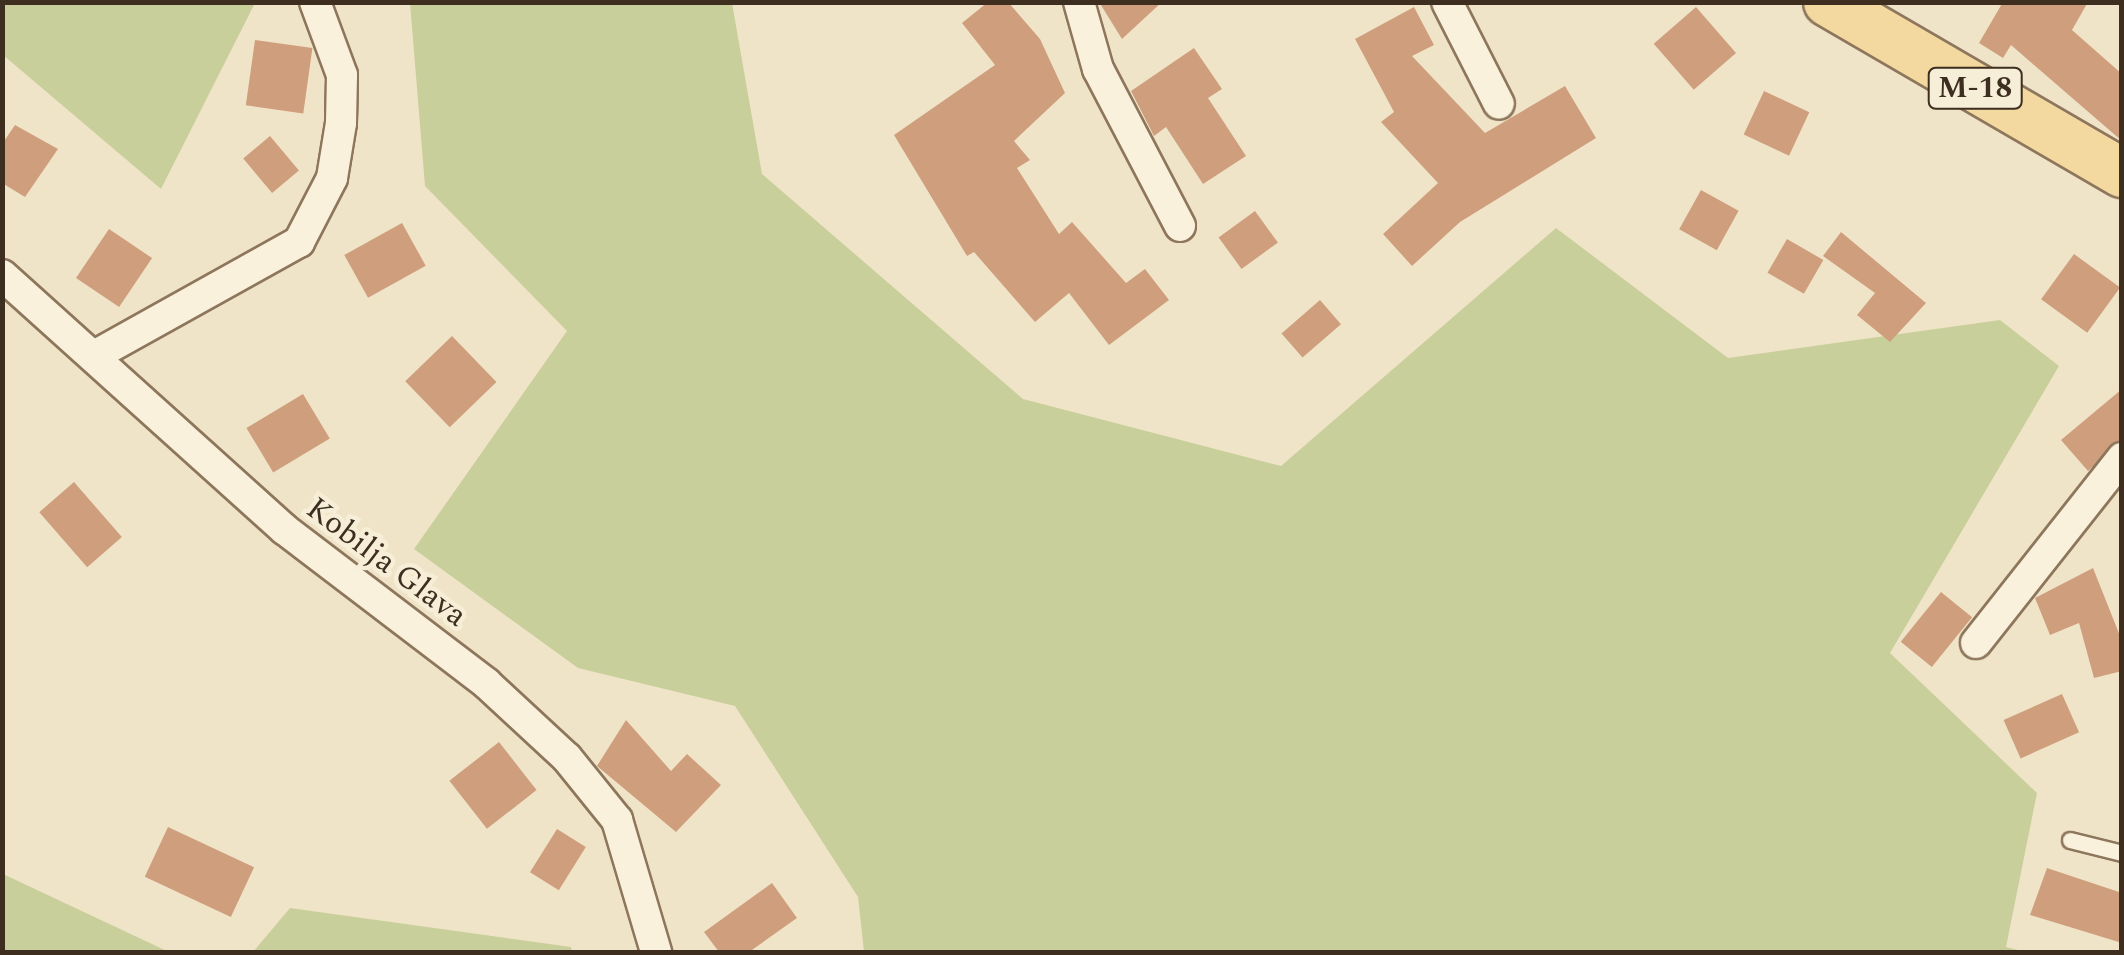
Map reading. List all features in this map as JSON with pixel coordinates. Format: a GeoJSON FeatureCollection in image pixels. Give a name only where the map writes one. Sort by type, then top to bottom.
{"type":"FeatureCollection","features":[{"type":"Feature","properties":{"kind":"main road","name":"M-18"},"geometry":{"type":"LineString","coordinates":[[1828,2],[2122,173]]}},
{"type":"Feature","properties":{"kind":"street"},"geometry":{"type":"LineString","coordinates":[[94,356],[299,242],[332,178],[341,123],[342,75],[315,2]]}},
{"type":"Feature","properties":{"kind":"street"},"geometry":{"type":"LineString","coordinates":[[1080,2],[1098,69],[1180,226]]}},
{"type":"Feature","properties":{"kind":"street"},"geometry":{"type":"LineString","coordinates":[[1447,2],[1499,104]]}},
{"type":"Feature","properties":{"kind":"street","name":"Kobilja Glava"},"geometry":{"type":"LineString","coordinates":[[2,275],[284,530],[486,683],[567,758],[617,820],[656,952]]}},
{"type":"Feature","properties":{"kind":"street"},"geometry":{"type":"LineString","coordinates":[[1976,643],[2122,458]]}},
{"type":"Feature","properties":{"kind":"lane"},"geometry":{"type":"LineString","coordinates":[[2070,840],[2122,853]]}},
{"type":"Feature","properties":{"kind":"green space"},"geometry":{"type":"Polygon","coordinates":[[[3,2],[255,3],[161,189],[3,55],[3,2]]]}},
{"type":"Feature","properties":{"kind":"green space"},"geometry":{"type":"Polygon","coordinates":[[[410,3],[732,3],[762,174],[1023,399],[1281,466],[1556,228],[1728,358],[2000,320],[2059,366],[1890,653],[2037,793],[2006,947],[2026,952],[864,952],[858,897],[735,706],[578,668],[414,549],[567,331],[425,186],[410,3]]]}},
{"type":"Feature","properties":{"kind":"green space"},"geometry":{"type":"Polygon","coordinates":[[[3,874],[169,952],[3,952],[3,874]]]}},
{"type":"Feature","properties":{"kind":"green space"},"geometry":{"type":"Polygon","coordinates":[[[290,908],[571,947],[572,952],[253,952],[290,908]]]}},
{"type":"Feature","properties":{"kind":"building"},"geometry":{"type":"Polygon","coordinates":[[[988,2],[1008,2],[1040,39],[1065,93],[1014,141],[1030,160],[1017,168],[1059,234],[1072,222],[1126,283],[1145,269],[1169,300],[1109,345],[1069,293],[1035,322],[974,252],[967,256],[894,135],[995,65],[962,23],[988,2]]]}},
{"type":"Feature","properties":{"kind":"building"},"geometry":{"type":"Polygon","coordinates":[[[1099,2],[1162,2],[1122,39],[1099,2]]]}},
{"type":"Feature","properties":{"kind":"building"},"geometry":{"type":"Polygon","coordinates":[[[2003,2],[2088,2],[2072,30],[2122,74],[2122,141],[2011,45],[2003,58],[1979,43],[2003,2]]]}},
{"type":"Feature","properties":{"kind":"building"},"geometry":{"type":"Polygon","coordinates":[[[1414,7],[1434,45],[1412,56],[1485,133],[1565,86],[1596,138],[1460,222],[1412,266],[1383,234],[1438,183],[1381,122],[1394,112],[1355,39],[1414,7]]]}},
{"type":"Feature","properties":{"kind":"building"},"geometry":{"type":"Polygon","coordinates":[[[1696,7],[1736,53],[1694,90],[1654,44],[1696,7]]]}},
{"type":"Feature","properties":{"kind":"building"},"geometry":{"type":"Polygon","coordinates":[[[255,40],[312,48],[303,113],[246,105],[255,40]]]}},
{"type":"Feature","properties":{"kind":"building"},"geometry":{"type":"Polygon","coordinates":[[[1194,48],[1222,89],[1208,98],[1246,156],[1203,184],[1166,127],[1154,136],[1131,91],[1194,48]]]}},
{"type":"Feature","properties":{"kind":"building"},"geometry":{"type":"Polygon","coordinates":[[[1764,91],[1809,112],[1789,156],[1744,135],[1764,91]]]}},
{"type":"Feature","properties":{"kind":"building"},"geometry":{"type":"Polygon","coordinates":[[[15,125],[58,149],[25,197],[2,183],[2,144],[15,125]]]}},
{"type":"Feature","properties":{"kind":"building"},"geometry":{"type":"Polygon","coordinates":[[[270,136],[299,170],[272,193],[243,158],[270,136]]]}},
{"type":"Feature","properties":{"kind":"building"},"geometry":{"type":"Polygon","coordinates":[[[1701,190],[1739,211],[1717,250],[1679,229],[1701,190]]]}},
{"type":"Feature","properties":{"kind":"building"},"geometry":{"type":"Polygon","coordinates":[[[1255,211],[1278,243],[1242,269],[1219,237],[1255,211]]]}},
{"type":"Feature","properties":{"kind":"building"},"geometry":{"type":"Polygon","coordinates":[[[402,223],[426,266],[368,298],[344,255],[402,223]]]}},
{"type":"Feature","properties":{"kind":"building"},"geometry":{"type":"Polygon","coordinates":[[[109,229],[152,258],[119,307],[76,278],[109,229]]]}},
{"type":"Feature","properties":{"kind":"building"},"geometry":{"type":"Polygon","coordinates":[[[1841,232],[1926,303],[1890,342],[1857,315],[1875,293],[1823,256],[1841,232]]]}},
{"type":"Feature","properties":{"kind":"building"},"geometry":{"type":"Polygon","coordinates":[[[1787,239],[1823,260],[1804,294],[1768,273],[1787,239]]]}},
{"type":"Feature","properties":{"kind":"building"},"geometry":{"type":"Polygon","coordinates":[[[2074,254],[2120,288],[2087,333],[2041,299],[2074,254]]]}},
{"type":"Feature","properties":{"kind":"building"},"geometry":{"type":"Polygon","coordinates":[[[1320,300],[1341,324],[1303,358],[1282,333],[1320,300]]]}},
{"type":"Feature","properties":{"kind":"building"},"geometry":{"type":"Polygon","coordinates":[[[452,336],[496,382],[450,427],[405,381],[452,336]]]}},
{"type":"Feature","properties":{"kind":"building"},"geometry":{"type":"Polygon","coordinates":[[[2122,389],[2122,440],[2088,471],[2061,440],[2122,389]]]}},
{"type":"Feature","properties":{"kind":"building"},"geometry":{"type":"Polygon","coordinates":[[[303,394],[330,439],[273,473],[246,428],[303,394]]]}},
{"type":"Feature","properties":{"kind":"building"},"geometry":{"type":"Polygon","coordinates":[[[74,482],[122,537],[87,567],[39,512],[74,482]]]}},
{"type":"Feature","properties":{"kind":"building"},"geometry":{"type":"Polygon","coordinates":[[[2093,568],[2122,641],[2122,671],[2094,678],[2079,623],[2050,635],[2035,598],[2093,568]]]}},
{"type":"Feature","properties":{"kind":"building"},"geometry":{"type":"Polygon","coordinates":[[[1941,592],[1972,617],[1932,667],[1901,642],[1941,592]]]}},
{"type":"Feature","properties":{"kind":"building"},"geometry":{"type":"Polygon","coordinates":[[[2062,694],[2079,732],[2021,758],[2004,720],[2062,694]]]}},
{"type":"Feature","properties":{"kind":"building"},"geometry":{"type":"Polygon","coordinates":[[[626,720],[671,771],[687,754],[721,785],[676,832],[597,766],[626,720]]]}},
{"type":"Feature","properties":{"kind":"building"},"geometry":{"type":"Polygon","coordinates":[[[499,742],[537,790],[487,829],[449,781],[499,742]]]}},
{"type":"Feature","properties":{"kind":"building"},"geometry":{"type":"Polygon","coordinates":[[[168,827],[254,867],[231,917],[145,877],[168,827]]]}},
{"type":"Feature","properties":{"kind":"building"},"geometry":{"type":"Polygon","coordinates":[[[557,829],[586,847],[559,890],[530,872],[557,829]]]}},
{"type":"Feature","properties":{"kind":"building"},"geometry":{"type":"Polygon","coordinates":[[[2047,868],[2122,893],[2122,943],[2030,915],[2047,868]]]}},
{"type":"Feature","properties":{"kind":"building"},"geometry":{"type":"Polygon","coordinates":[[[772,883],[797,918],[749,952],[719,952],[704,932],[772,883]]]}}]}
